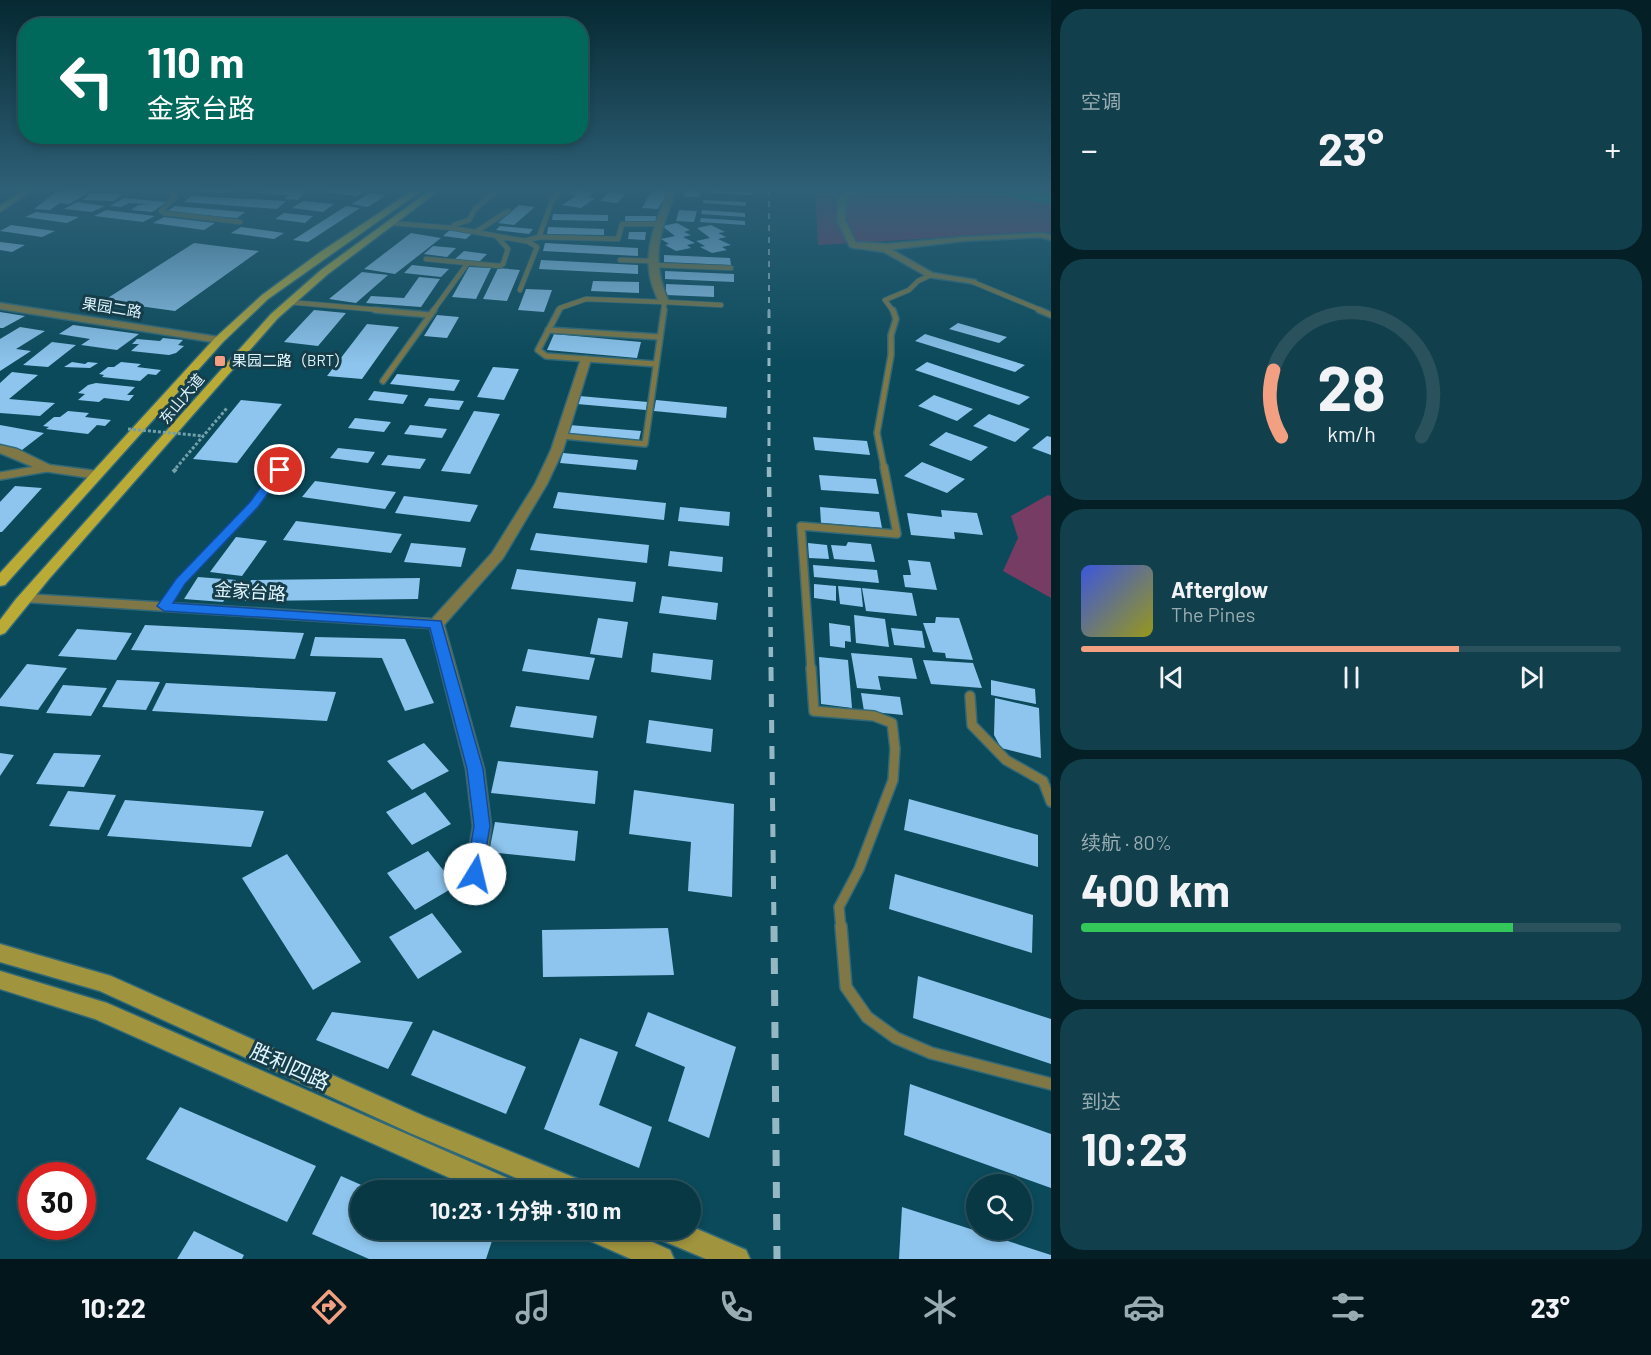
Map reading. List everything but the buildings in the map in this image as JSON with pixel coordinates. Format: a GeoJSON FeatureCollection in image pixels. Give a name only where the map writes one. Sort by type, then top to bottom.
{"type":"FeatureCollection","features":[{"type":"Feature","properties":{"kind":"main road","name":"东山大道"},"geometry":{"type":"LineString","coordinates":[[0,581],[219,340],[265,297],[333,248]]}},
{"type":"Feature","properties":{"kind":"main road","name":"东山大道"},"geometry":{"type":"LineString","coordinates":[[0,630],[25,598],[183,422],[246,345],[288,302],[356,248]]}},
{"type":"Feature","properties":{"kind":"main road","name":"胜利四路"},"geometry":{"type":"LineString","coordinates":[[0,954],[104,983],[418,1125],[550,1180]]}},
{"type":"Feature","properties":{"kind":"main road","name":"胜利四路"},"geometry":{"type":"LineString","coordinates":[[0,980],[99,1010],[482,1180]]}},
{"type":"Feature","properties":{"kind":"main road"},"geometry":{"type":"LineString","coordinates":[[618,1240],[661,1259]]}},
{"type":"Feature","properties":{"kind":"main road"},"geometry":{"type":"LineString","coordinates":[[692,1240],[737,1259]]}},
{"type":"Feature","properties":{"kind":"street"},"geometry":{"type":"LineString","coordinates":[[653,248],[651,255],[655,287],[663,302]]}},
{"type":"Feature","properties":{"kind":"street"},"geometry":{"type":"LineString","coordinates":[[871,248],[886,250],[931,275],[973,282]]}},
{"type":"Feature","properties":{"kind":"street","name":"果园二路"},"geometry":{"type":"LineString","coordinates":[[0,306],[219,340]]}},
{"type":"Feature","properties":{"kind":"street"},"geometry":{"type":"LineString","coordinates":[[475,874],[482,826],[475,769],[436,624],[498,555],[541,484],[562,436],[586,359]]}},
{"type":"Feature","properties":{"kind":"street"},"geometry":{"type":"LineString","coordinates":[[0,449],[13,452],[47,468],[97,476]]}},
{"type":"Feature","properties":{"kind":"street","name":"金家台路"},"geometry":{"type":"LineString","coordinates":[[25,598],[436,624]]}},
{"type":"Feature","properties":{"kind":"lane"},"geometry":{"type":"LineString","coordinates":[[426,259],[495,266],[503,264],[507,248]]}},
{"type":"Feature","properties":{"kind":"lane"},"geometry":{"type":"LineString","coordinates":[[520,291],[537,248]]}},
{"type":"Feature","properties":{"kind":"lane"},"geometry":{"type":"LineString","coordinates":[[620,260],[731,268]]}},
{"type":"Feature","properties":{"kind":"lane"},"geometry":{"type":"LineString","coordinates":[[383,381],[467,264]]}},
{"type":"Feature","properties":{"kind":"lane"},"geometry":{"type":"LineString","coordinates":[[931,275],[918,281],[909,290],[885,300],[893,310],[896,319],[891,335],[891,355],[877,433],[897,534],[801,526],[814,711],[874,716],[892,723],[895,749],[893,780],[859,868],[839,907],[846,987],[867,1017],[896,1038],[931,1053],[1051,1084]]}},
{"type":"Feature","properties":{"kind":"lane"},"geometry":{"type":"LineString","coordinates":[[973,282],[1051,315]]}},
{"type":"Feature","properties":{"kind":"lane"},"geometry":{"type":"LineString","coordinates":[[656,364],[546,356],[538,350],[560,308],[586,299],[721,305]]}},
{"type":"Feature","properties":{"kind":"lane"},"geometry":{"type":"LineString","coordinates":[[288,302],[429,315]]}},
{"type":"Feature","properties":{"kind":"lane"},"geometry":{"type":"LineString","coordinates":[[562,436],[645,444],[663,302]]}},
{"type":"Feature","properties":{"kind":"lane"},"geometry":{"type":"LineString","coordinates":[[548,330],[660,337]]}},
{"type":"Feature","properties":{"kind":"lane"},"geometry":{"type":"LineString","coordinates":[[0,476],[47,468]]}},
{"type":"Feature","properties":{"kind":"lane"},"geometry":{"type":"LineString","coordinates":[[164,606],[181,581],[254,505],[280,470]]}},
{"type":"Feature","properties":{"kind":"lane"},"geometry":{"type":"LineString","coordinates":[[970,696],[972,725],[1006,760],[1043,781],[1051,802]]}},
{"type":"Feature","properties":{"kind":"path"},"geometry":{"type":"LineString","coordinates":[[173,472],[227,408]]}},
{"type":"Feature","properties":{"kind":"path"},"geometry":{"type":"LineString","coordinates":[[128,429],[204,436]]}},
{"type":"Feature","properties":{"kind":"shaded area"},"geometry":{"type":"Polygon","coordinates":[[[1048,495],[1051,496],[1051,598],[1003,571],[1018,538],[1011,516],[1048,495]]]}},
{"type":"Feature","properties":{"kind":"railway"},"geometry":{"type":"LineString","coordinates":[[769,248],[769,467]]}},
{"type":"Feature","properties":{"kind":"railway"},"geometry":{"type":"LineString","coordinates":[[769,467],[771,669]]}},
{"type":"Feature","properties":{"kind":"railway"},"geometry":{"type":"LineString","coordinates":[[771,668],[774,928]]}},
{"type":"Feature","properties":{"kind":"railway"},"geometry":{"type":"LineString","coordinates":[[774,926],[777,1259]]}},
{"type":"Feature","properties":{"kind":"place","name":"果园二路（BRT）"},"geometry":{"type":"Point","coordinates":[220,361]}},
{"type":"Feature","properties":{"kind":"route"},"geometry":{"type":"LineString","coordinates":[[280,470],[254,505],[221,542],[181,581],[164,606],[436,624],[437,636],[475,769],[482,826],[475,874]]}}]}
